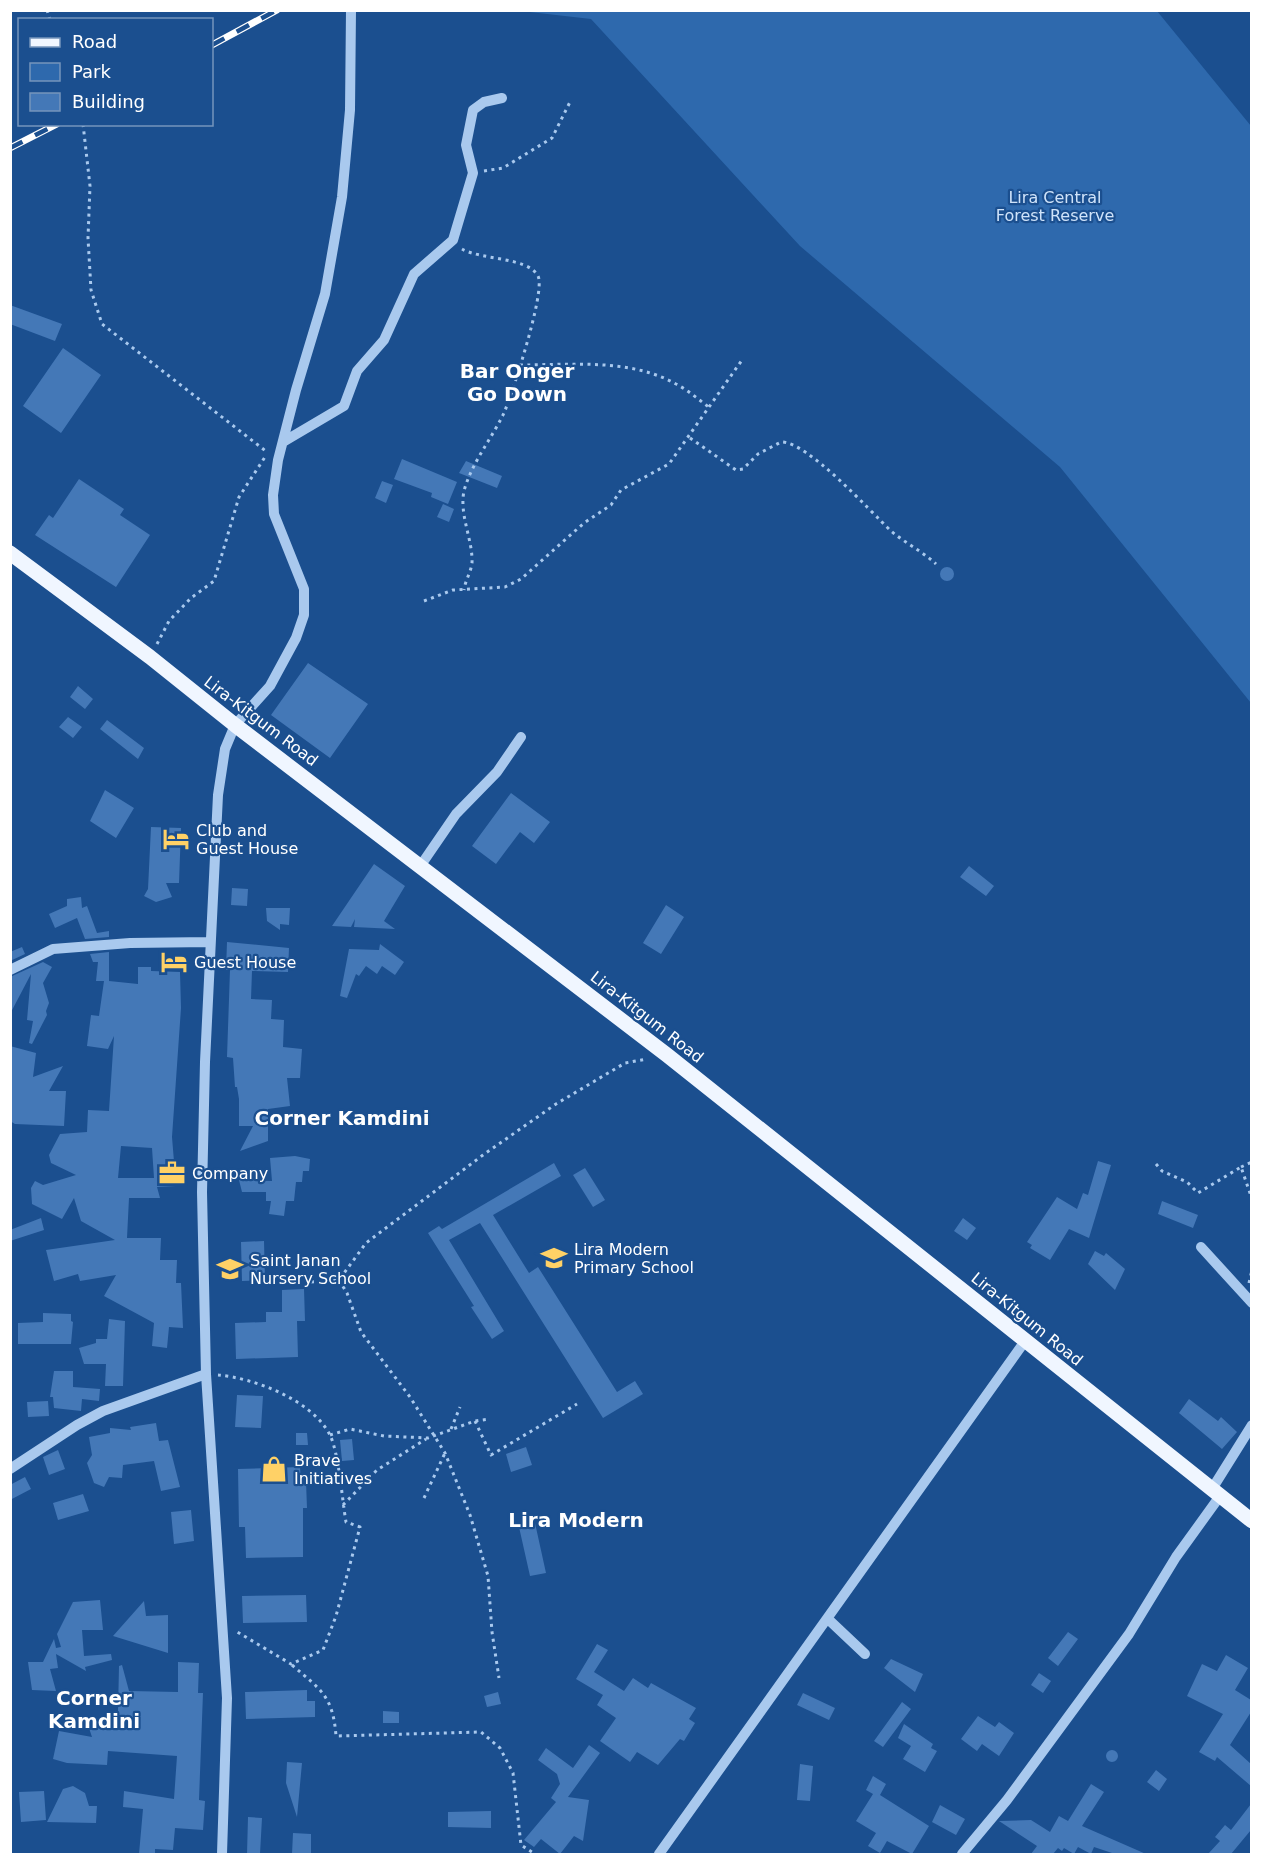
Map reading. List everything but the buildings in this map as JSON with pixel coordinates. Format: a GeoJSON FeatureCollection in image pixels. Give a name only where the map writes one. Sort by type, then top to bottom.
{"type":"FeatureCollection","features":[{"type":"Feature","properties":{"kind":"main road","name":"Lira-Kitgum Road"},"geometry":{"type":"LineString","coordinates":[[10,553],[150,657],[235,725],[667,1055],[1251,1521]]}},
{"type":"Feature","properties":{"kind":"street"},"geometry":{"type":"LineString","coordinates":[[222,1854],[227,1698],[206,1374],[202,1192],[210,942],[218,795],[225,749],[235,725],[270,686],[296,638],[304,615],[304,589],[274,514],[273,495],[278,460],[325,294],[342,197],[350,110],[351,10]]}},
{"type":"Feature","properties":{"kind":"street"},"geometry":{"type":"LineString","coordinates":[[283,442],[344,406],[357,371],[384,340],[414,274],[453,240],[473,173],[466,145],[473,110],[484,102],[502,98]]}},
{"type":"Feature","properties":{"kind":"street"},"geometry":{"type":"LineString","coordinates":[[420,865],[456,814],[497,772],[521,737]]}},
{"type":"Feature","properties":{"kind":"street"},"geometry":{"type":"LineString","coordinates":[[10,970],[52,949],[130,943],[210,942]]}},
{"type":"Feature","properties":{"kind":"street"},"geometry":{"type":"LineString","coordinates":[[1201,1246],[1251,1303]]}},
{"type":"Feature","properties":{"kind":"street"},"geometry":{"type":"LineString","coordinates":[[659,1854],[829,1620],[1025,1341]]}},
{"type":"Feature","properties":{"kind":"street"},"geometry":{"type":"LineString","coordinates":[[10,1469],[77,1425],[103,1412],[206,1374]]}},
{"type":"Feature","properties":{"kind":"street"},"geometry":{"type":"LineString","coordinates":[[962,1854],[1007,1800],[1129,1634],[1216,1493],[1251,1425]]}},
{"type":"Feature","properties":{"kind":"street"},"geometry":{"type":"LineString","coordinates":[[829,1620],[865,1654]]}},
{"type":"Feature","properties":{"kind":"path"},"geometry":{"type":"LineString","coordinates":[[1251,77],[1251,87]]}},
{"type":"Feature","properties":{"kind":"path"},"geometry":{"type":"LineString","coordinates":[[473,173],[503,168],[552,138],[570,102]]}},
{"type":"Feature","properties":{"kind":"path"},"geometry":{"type":"LineString","coordinates":[[83,126],[90,186],[88,238],[91,290],[102,324],[278,460]]}},
{"type":"Feature","properties":{"kind":"path"},"geometry":{"type":"LineString","coordinates":[[453,240],[457,247],[467,252],[515,262],[538,276],[540,285],[535,319],[504,412],[468,479],[464,493],[465,532],[472,564],[464,590]]}},
{"type":"Feature","properties":{"kind":"path"},"geometry":{"type":"LineString","coordinates":[[424,601],[453,590],[505,587],[521,579],[584,523],[611,504],[621,490],[669,464],[690,438],[742,360]]}},
{"type":"Feature","properties":{"kind":"path"},"geometry":{"type":"LineString","coordinates":[[520,365],[599,365],[648,373],[676,384],[710,408]]}},
{"type":"Feature","properties":{"kind":"path"},"geometry":{"type":"LineString","coordinates":[[690,438],[736,470],[743,469],[758,454],[781,442],[794,445],[831,472],[893,533],[936,564]]}},
{"type":"Feature","properties":{"kind":"path"},"geometry":{"type":"LineString","coordinates":[[150,657],[169,621],[214,581],[239,497],[267,453]]}},
{"type":"Feature","properties":{"kind":"path"},"geometry":{"type":"LineString","coordinates":[[311,1282],[339,1280],[366,1243],[556,1104],[625,1063],[667,1055]]}},
{"type":"Feature","properties":{"kind":"path"},"geometry":{"type":"LineString","coordinates":[[1156,1164],[1162,1171],[1187,1182],[1198,1193],[1251,1162]]}},
{"type":"Feature","properties":{"kind":"path"},"geometry":{"type":"LineString","coordinates":[[1241,1167],[1251,1199]]}},
{"type":"Feature","properties":{"kind":"path"},"geometry":{"type":"LineString","coordinates":[[339,1280],[347,1293],[361,1332],[410,1398],[445,1453],[470,1515],[488,1576],[492,1632],[499,1678]]}},
{"type":"Feature","properties":{"kind":"path"},"geometry":{"type":"LineString","coordinates":[[206,1374],[236,1376],[277,1390],[309,1412],[330,1435],[346,1522],[360,1527],[336,1616],[323,1650],[291,1664]]}},
{"type":"Feature","properties":{"kind":"path"},"geometry":{"type":"LineString","coordinates":[[475,1421],[491,1455],[577,1404]]}},
{"type":"Feature","properties":{"kind":"path"},"geometry":{"type":"LineString","coordinates":[[451,1429],[460,1407]]}},
{"type":"Feature","properties":{"kind":"path"},"geometry":{"type":"LineString","coordinates":[[343,1505],[377,1470],[434,1434],[475,1421],[490,1419]]}},
{"type":"Feature","properties":{"kind":"path"},"geometry":{"type":"LineString","coordinates":[[330,1435],[350,1429],[384,1436],[428,1438]]}},
{"type":"Feature","properties":{"kind":"path"},"geometry":{"type":"LineString","coordinates":[[424,1498],[445,1453]]}},
{"type":"Feature","properties":{"kind":"path"},"geometry":{"type":"LineString","coordinates":[[223,1623],[291,1664],[315,1684],[334,1709],[336,1736],[481,1732],[500,1748],[513,1773],[521,1845],[535,1854]]}},
{"type":"Feature","properties":{"kind":"green space","name":"Lira Central Forest Reserve"},"geometry":{"type":"Polygon","coordinates":[[[521,11],[1157,11],[1251,126],[1251,703],[1060,467],[800,246],[591,19],[521,11]]]}},
{"type":"Feature","properties":{"kind":"railway"},"geometry":{"type":"LineString","coordinates":[[213,44],[277,10]]}},
{"type":"Feature","properties":{"kind":"railway"},"geometry":{"type":"LineString","coordinates":[[10,148],[53,126]]}},
{"type":"Feature","properties":{"kind":"place","name":"Club and Guest House"},"geometry":{"type":"Point","coordinates":[176,839]}},
{"type":"Feature","properties":{"kind":"place","name":"Guest House"},"geometry":{"type":"Point","coordinates":[174,962]}},
{"type":"Feature","properties":{"kind":"place","name":"Company"},"geometry":{"type":"Point","coordinates":[172,1173]}},
{"type":"Feature","properties":{"kind":"place","name":"Lira Modern Primary School"},"geometry":{"type":"Point","coordinates":[554,1258]}},
{"type":"Feature","properties":{"kind":"place","name":"Saint Janan Nursery School"},"geometry":{"type":"Point","coordinates":[230,1269]}},
{"type":"Feature","properties":{"kind":"place","name":"Brave Initiatives"},"geometry":{"type":"Point","coordinates":[274,1469]}},
{"type":"Feature","properties":{"kind":"district","name":"Bar Onger Go Down"},"geometry":{"type":"Point","coordinates":[517,382]}},
{"type":"Feature","properties":{"kind":"district","name":"Corner Kamdini"},"geometry":{"type":"Point","coordinates":[342,1118]}},
{"type":"Feature","properties":{"kind":"district","name":"Lira Modern"},"geometry":{"type":"Point","coordinates":[576,1520]}},
{"type":"Feature","properties":{"kind":"district","name":"Corner Kamdini"},"geometry":{"type":"Point","coordinates":[94,1710]}}]}
